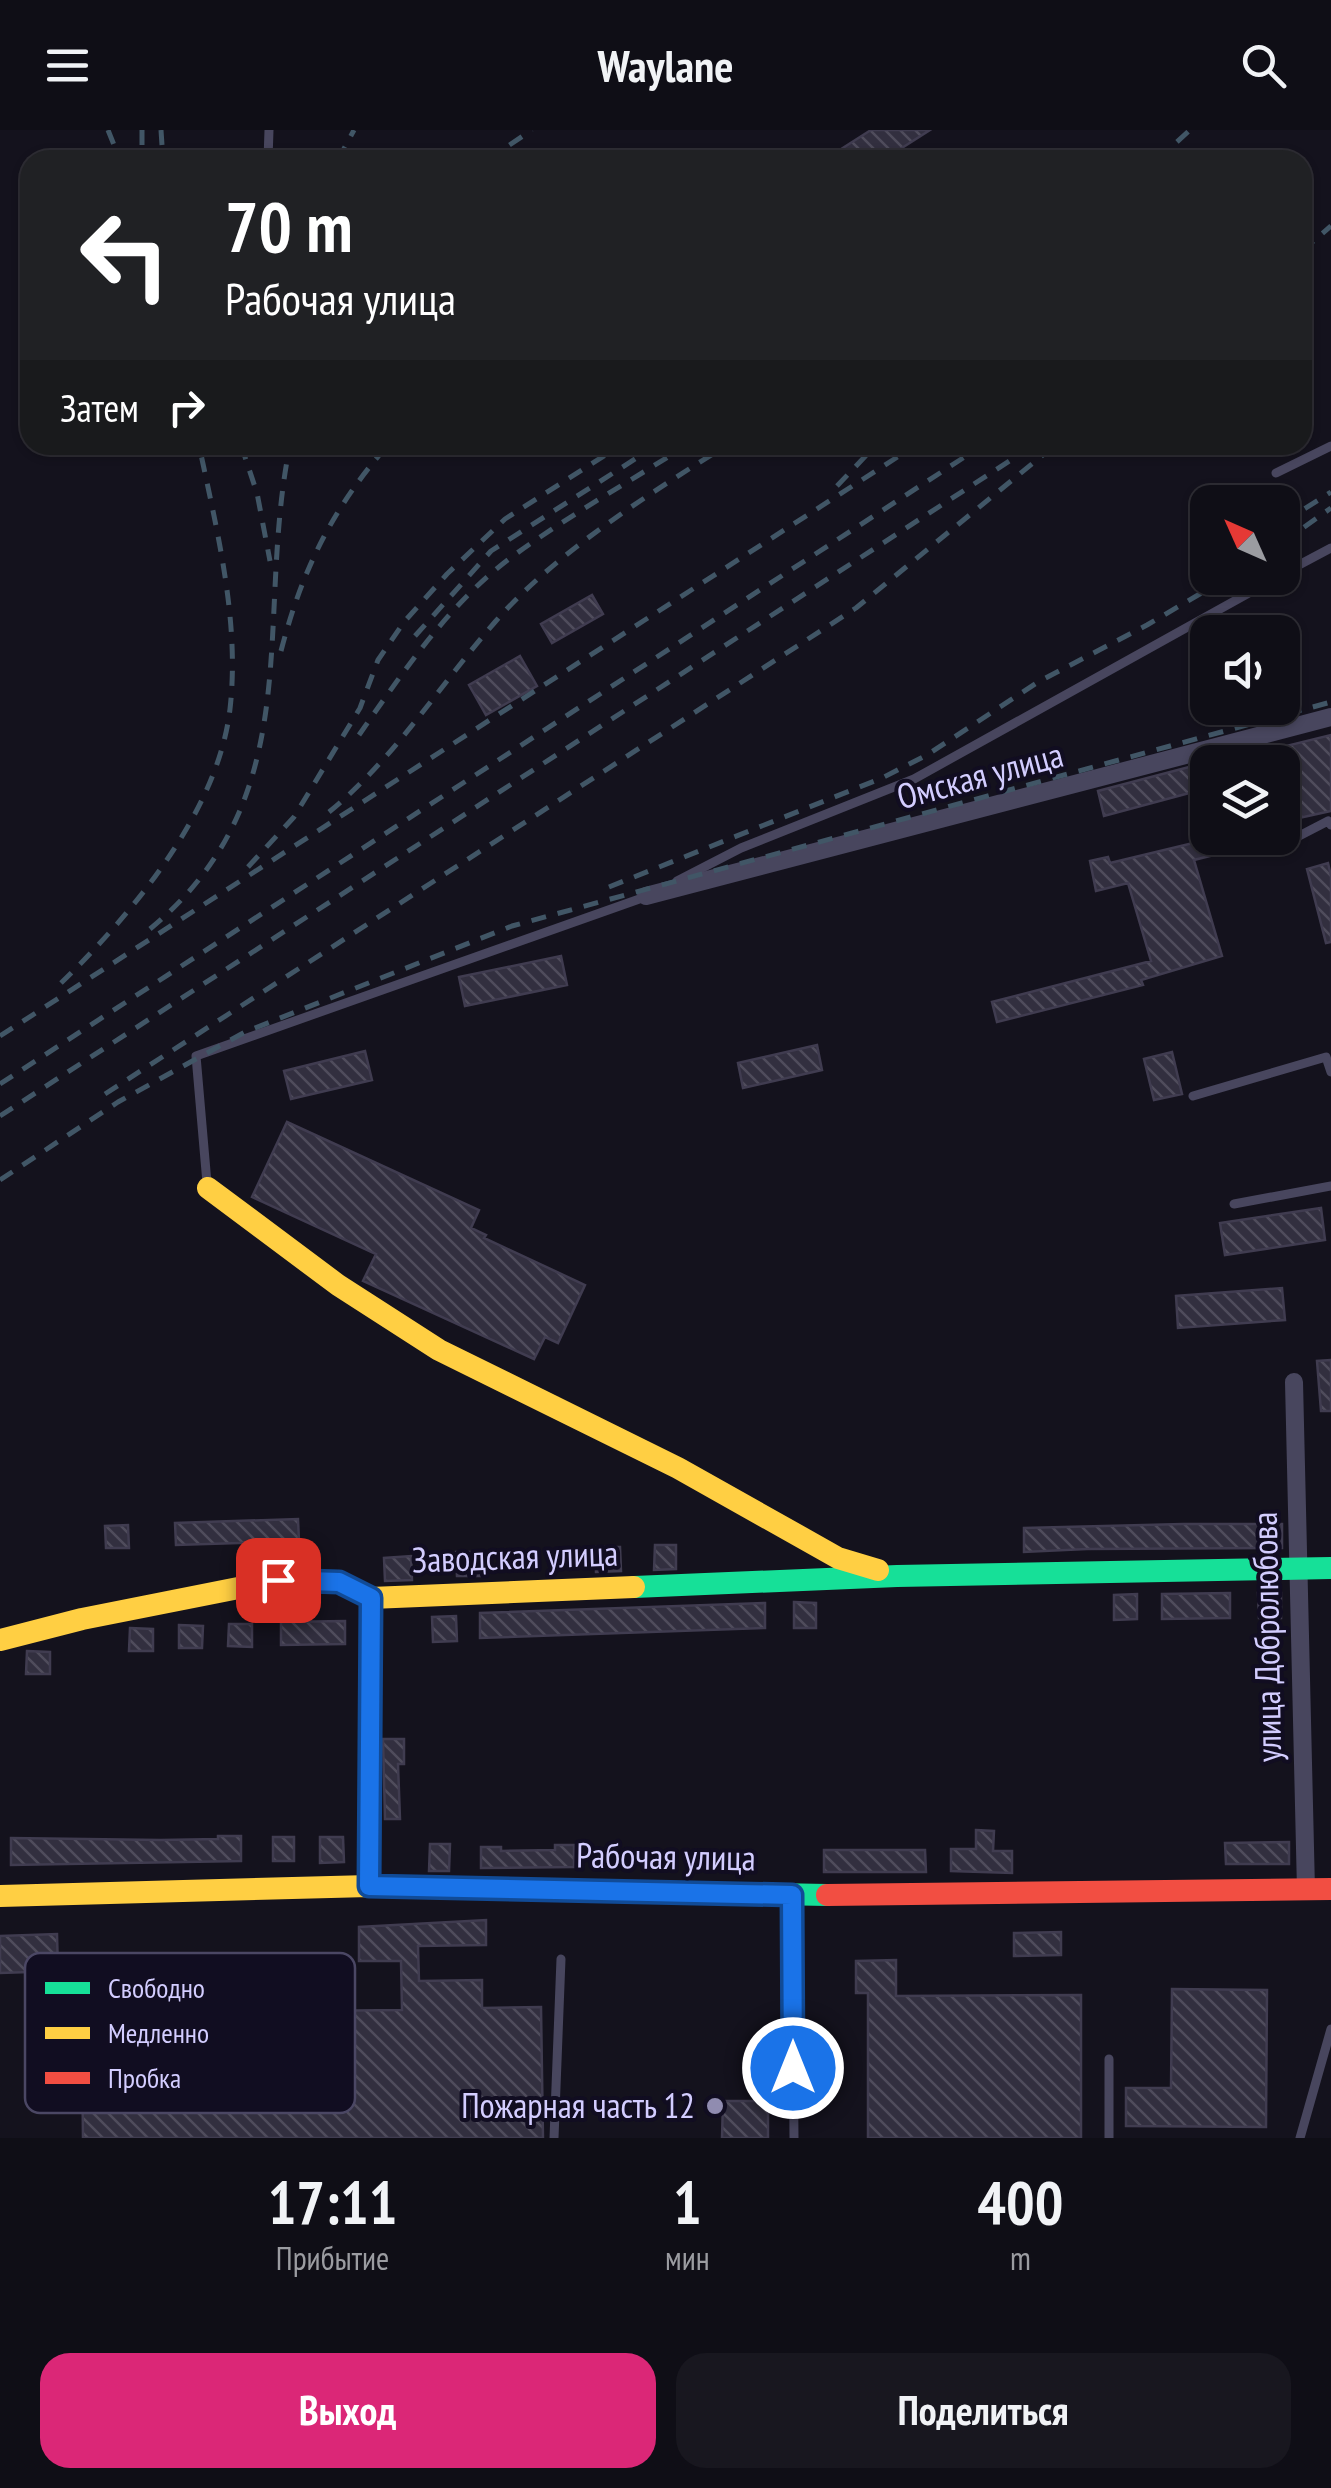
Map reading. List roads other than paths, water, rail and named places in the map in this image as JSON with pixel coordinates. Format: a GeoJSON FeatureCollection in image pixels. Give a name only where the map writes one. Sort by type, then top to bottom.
{"type":"FeatureCollection","features":[{"type":"Feature","properties":{"kind":"street","name":"Омская улица"},"geometry":{"type":"LineString","coordinates":[[646,896],[1331,717]]}},
{"type":"Feature","properties":{"kind":"street","name":"Заводская улица"},"geometry":{"type":"LineString","coordinates":[[208,1188],[338,1285],[439,1350],[678,1468],[838,1558],[898,1576]]}},
{"type":"Feature","properties":{"kind":"street","name":"улица Добролюбова"},"geometry":{"type":"LineString","coordinates":[[1294,1382],[1306,1890]]}},
{"type":"Feature","properties":{"kind":"street","name":"Заводская улица"},"geometry":{"type":"LineString","coordinates":[[0,1640],[82,1619],[278,1580],[339,1582],[371,1598],[898,1576],[1331,1568]]}},
{"type":"Feature","properties":{"kind":"street"},"geometry":{"type":"LineString","coordinates":[[369,1886],[371,1598]]}},
{"type":"Feature","properties":{"kind":"street","name":"Рабочая улица"},"geometry":{"type":"LineString","coordinates":[[0,1896],[369,1886],[792,1895],[1331,1889]]}},
{"type":"Feature","properties":{"kind":"lane"},"geometry":{"type":"LineString","coordinates":[[1276,473],[1331,446]]}},
{"type":"Feature","properties":{"kind":"lane"},"geometry":{"type":"LineString","coordinates":[[1300,564],[1331,548]]}},
{"type":"Feature","properties":{"kind":"lane"},"geometry":{"type":"LineString","coordinates":[[208,1188],[196,1056],[646,896],[741,848],[914,778],[1245,595]]}},
{"type":"Feature","properties":{"kind":"lane"},"geometry":{"type":"LineString","coordinates":[[1300,835],[1328,821],[1331,825]]}},
{"type":"Feature","properties":{"kind":"lane"},"geometry":{"type":"LineString","coordinates":[[1193,1096],[1326,1057],[1331,1072]]}},
{"type":"Feature","properties":{"kind":"lane"},"geometry":{"type":"LineString","coordinates":[[1234,1204],[1331,1186]]}},
{"type":"Feature","properties":{"kind":"lane"},"geometry":{"type":"LineString","coordinates":[[792,1895],[794,2138]]}},
{"type":"Feature","properties":{"kind":"lane"},"geometry":{"type":"LineString","coordinates":[[554,2138],[561,1960]]}},
{"type":"Feature","properties":{"kind":"lane"},"geometry":{"type":"LineString","coordinates":[[1300,2138],[1331,2030]]}},
{"type":"Feature","properties":{"kind":"lane"},"geometry":{"type":"LineString","coordinates":[[1109,2059],[1109,2138]]}},
{"type":"Feature","properties":{"kind":"railway"},"geometry":{"type":"LineString","coordinates":[[108,130],[116,150]]}},
{"type":"Feature","properties":{"kind":"railway"},"geometry":{"type":"LineString","coordinates":[[142,130],[142,150]]}},
{"type":"Feature","properties":{"kind":"railway"},"geometry":{"type":"LineString","coordinates":[[161,130],[162,150]]}},
{"type":"Feature","properties":{"kind":"railway"},"geometry":{"type":"LineString","coordinates":[[343,150],[354,130]]}},
{"type":"Feature","properties":{"kind":"railway"},"geometry":{"type":"LineString","coordinates":[[502,150],[532,130]]}},
{"type":"Feature","properties":{"kind":"railway"},"geometry":{"type":"LineString","coordinates":[[1168,150],[1190,130]]}},
{"type":"Feature","properties":{"kind":"railway"},"geometry":{"type":"LineString","coordinates":[[1312,242],[1331,226]]}},
{"type":"Feature","properties":{"kind":"railway"},"geometry":{"type":"LineString","coordinates":[[61,983],[116,926],[168,859],[209,786],[222,748],[230,709],[232,643],[225,576],[201,455]]}},
{"type":"Feature","properties":{"kind":"railway"},"geometry":{"type":"LineString","coordinates":[[244,455],[257,493],[270,561]]}},
{"type":"Feature","properties":{"kind":"railway"},"geometry":{"type":"LineString","coordinates":[[150,929],[201,877],[235,822],[256,764],[267,703],[280,511],[288,455]]}},
{"type":"Feature","properties":{"kind":"railway"},"geometry":{"type":"LineString","coordinates":[[281,651],[299,593],[322,541],[351,492],[379,455]]}},
{"type":"Feature","properties":{"kind":"railway"},"geometry":{"type":"LineString","coordinates":[[248,867],[294,817],[360,708],[378,660],[404,622],[505,519],[605,455]]}},
{"type":"Feature","properties":{"kind":"railway"},"geometry":{"type":"LineString","coordinates":[[415,636],[491,551],[641,455]]}},
{"type":"Feature","properties":{"kind":"railway"},"geometry":{"type":"LineString","coordinates":[[359,735],[429,639],[490,574],[555,527],[671,455]]}},
{"type":"Feature","properties":{"kind":"railway"},"geometry":{"type":"LineString","coordinates":[[329,812],[375,769],[519,596],[575,548],[711,455]]}},
{"type":"Feature","properties":{"kind":"railway"},"geometry":{"type":"LineString","coordinates":[[837,486],[866,455]]}},
{"type":"Feature","properties":{"kind":"railway"},"geometry":{"type":"LineString","coordinates":[[0,1036],[901,455]]}},
{"type":"Feature","properties":{"kind":"railway"},"geometry":{"type":"LineString","coordinates":[[0,1084],[968,455]]}},
{"type":"Feature","properties":{"kind":"railway"},"geometry":{"type":"LineString","coordinates":[[0,1116],[1019,455]]}},
{"type":"Feature","properties":{"kind":"railway"},"geometry":{"type":"LineString","coordinates":[[105,1094],[856,608],[1043,455]]}},
{"type":"Feature","properties":{"kind":"railway"},"geometry":{"type":"LineString","coordinates":[[1300,512],[1331,492]]}},
{"type":"Feature","properties":{"kind":"railway"},"geometry":{"type":"LineString","coordinates":[[1300,530],[1331,508]]}},
{"type":"Feature","properties":{"kind":"railway"},"geometry":{"type":"LineString","coordinates":[[609,887],[882,778],[927,755],[1038,682],[1198,595]]}},
{"type":"Feature","properties":{"kind":"railway"},"geometry":{"type":"LineString","coordinates":[[0,1180],[118,1102],[245,1032],[512,926],[1331,702]]}},
{"type":"Feature","properties":{"kind":"place","name":"Пожарная часть 12"},"geometry":{"type":"Point","coordinates":[715,2106]}}]}
